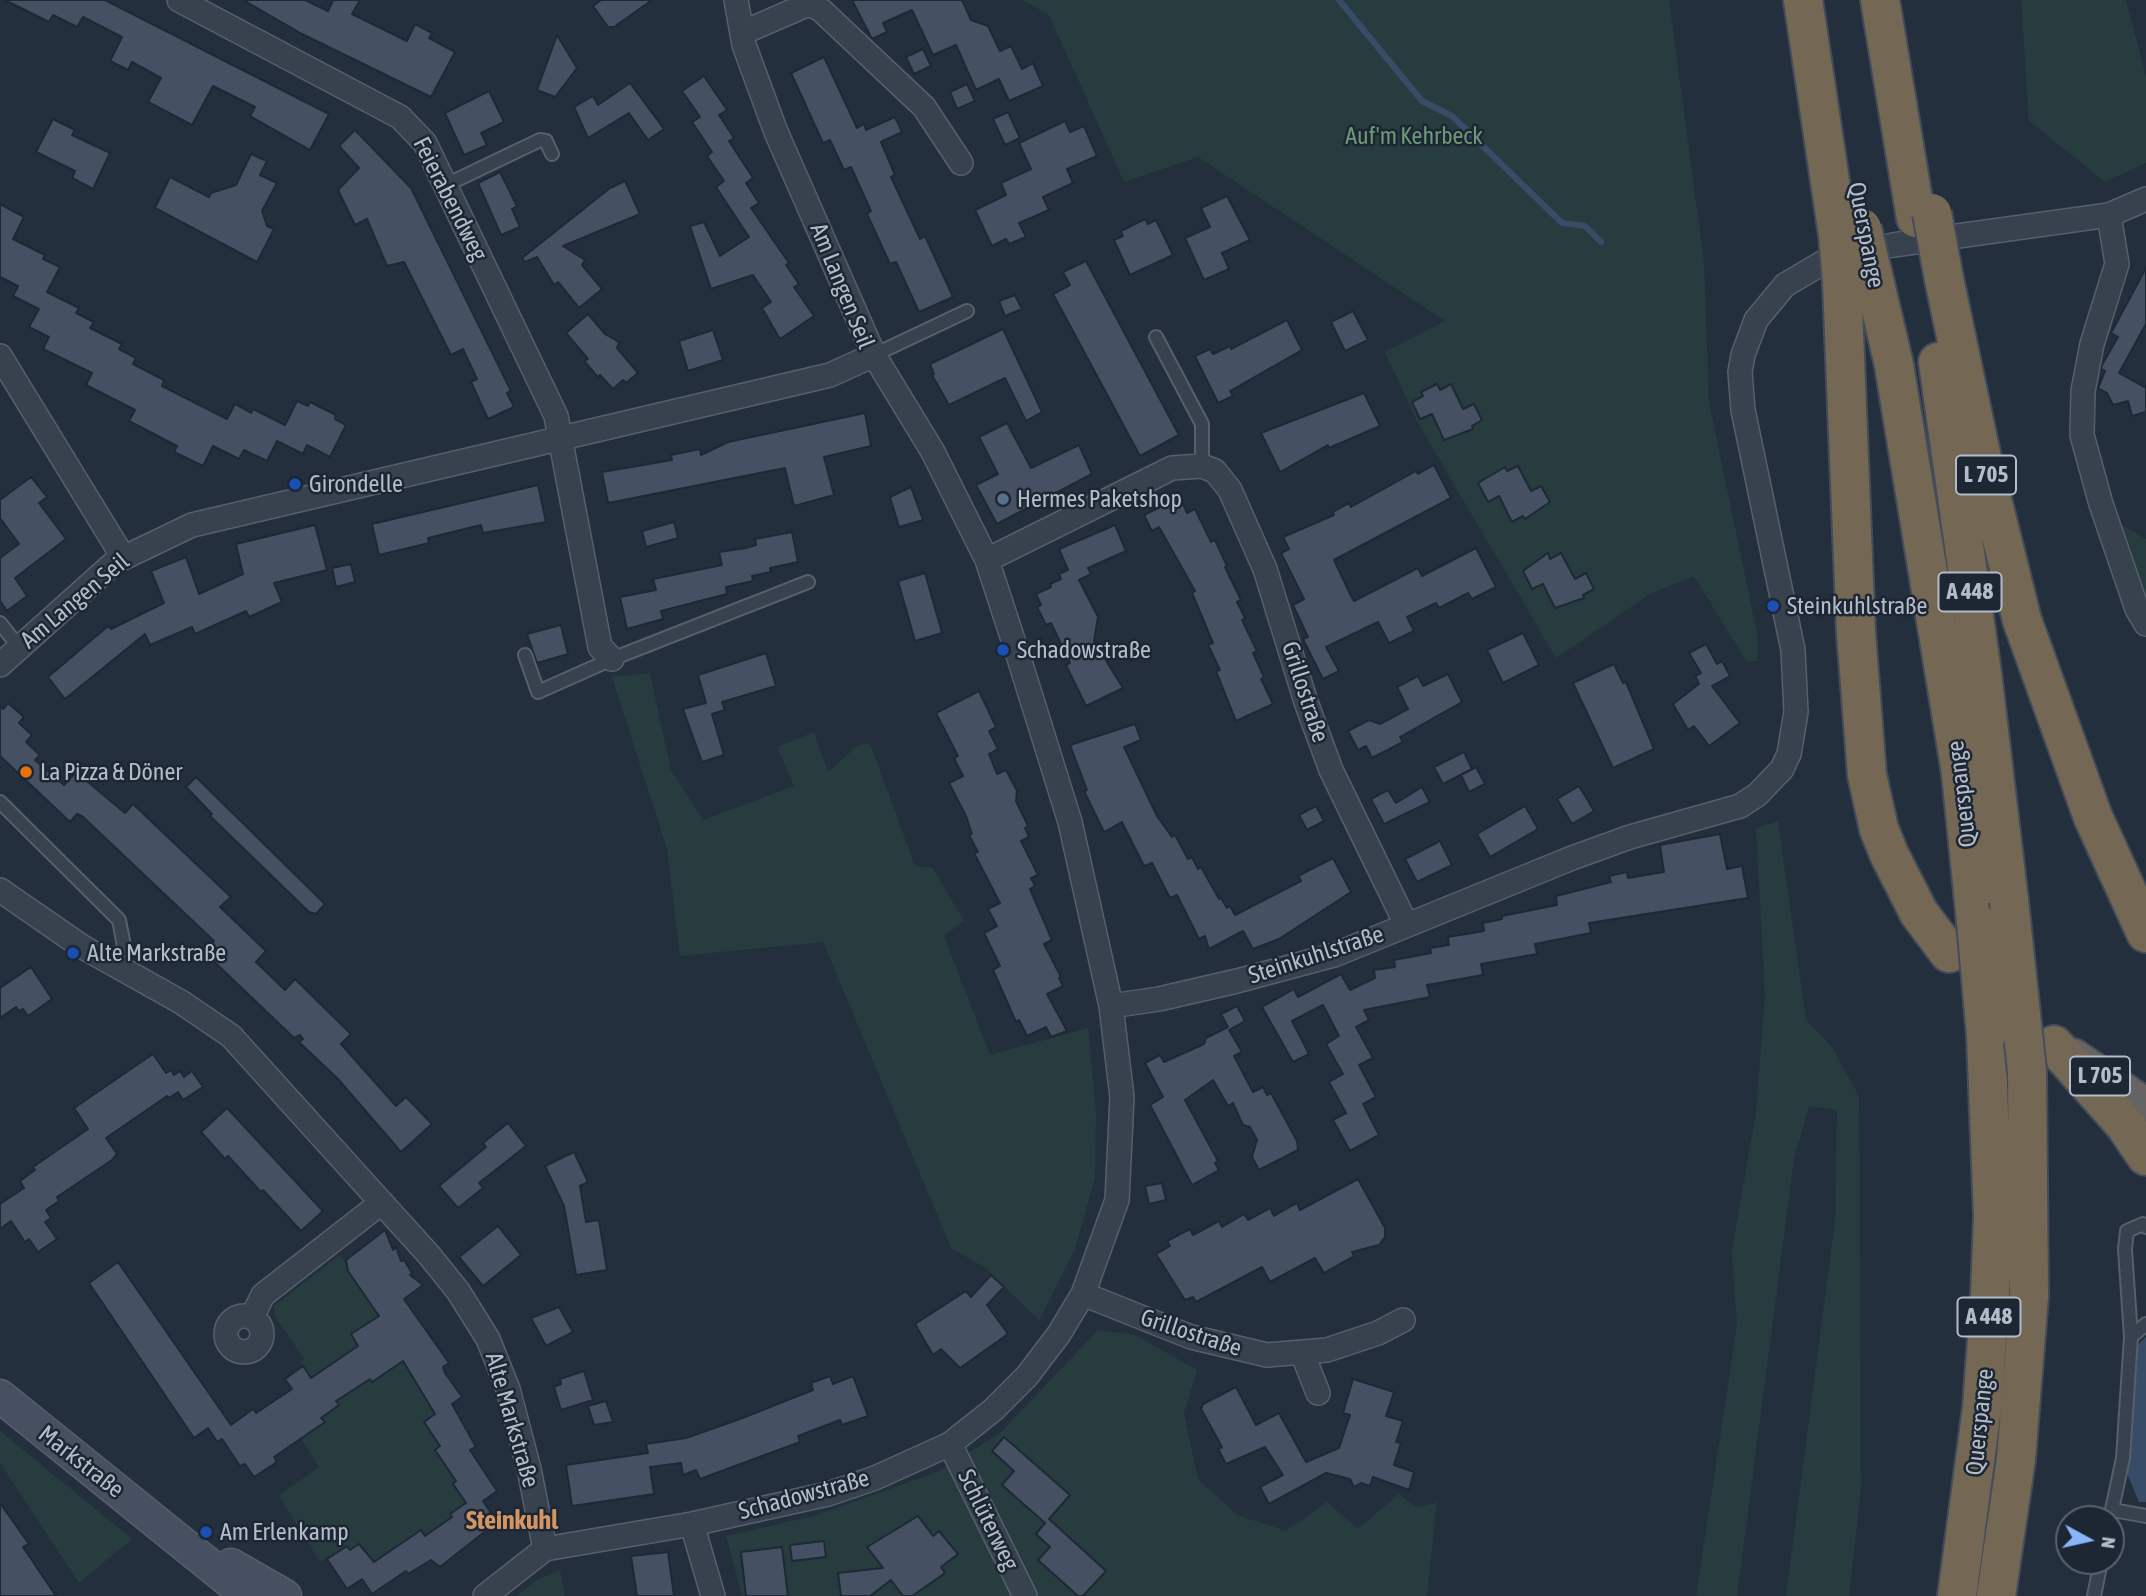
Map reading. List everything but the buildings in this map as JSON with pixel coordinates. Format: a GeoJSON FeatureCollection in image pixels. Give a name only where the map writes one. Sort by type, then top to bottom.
{"type":"FeatureCollection","features":[{"type":"Feature","properties":{"kind":"highway"},"geometry":{"type":"LineString","coordinates":[[1803,0],[1857,277],[1856,633],[1867,775],[1889,855],[1919,913],[1950,953]]}},
{"type":"Feature","properties":{"kind":"highway","name":"Querspange"},"geometry":{"type":"LineString","coordinates":[[1826,0],[1850,232]]}},
{"type":"Feature","properties":{"kind":"highway","name":"A 448"},"geometry":{"type":"LineString","coordinates":[[1880,0],[1935,281]]}},
{"type":"Feature","properties":{"kind":"highway"},"geometry":{"type":"LineString","coordinates":[[1897,0],[1924,215]]}},
{"type":"Feature","properties":{"kind":"highway","name":"Querspange"},"geometry":{"type":"LineString","coordinates":[[1857,277],[1894,365],[1957,747],[1986,1036],[1993,1216],[1990,1297],[1981,1422],[1957,1596]]}},
{"type":"Feature","properties":{"kind":"highway","name":"Querspange"},"geometry":{"type":"LineString","coordinates":[[1935,281],[2009,901],[2041,1058],[2030,1222],[2026,1338],[2016,1459],[1996,1596]]}},
{"type":"Feature","properties":{"kind":"highway","name":"L 705"},"geometry":{"type":"LineString","coordinates":[[1935,281],[2037,669],[2093,817],[2146,933]]}},
{"type":"Feature","properties":{"kind":"highway"},"geometry":{"type":"LineString","coordinates":[[2037,669],[2074,723],[2114,820],[2146,883]]}},
{"type":"Feature","properties":{"kind":"highway"},"geometry":{"type":"LineString","coordinates":[[2041,1058],[2125,1125],[2146,1156]]}},
{"type":"Feature","properties":{"kind":"highway","name":"L 705"},"geometry":{"type":"LineString","coordinates":[[2041,1058],[2146,1108]]}},
{"type":"Feature","properties":{"kind":"main road","name":"Markstraße"},"geometry":{"type":"LineString","coordinates":[[0,1396],[84,1466],[163,1526],[261,1592]]}},
{"type":"Feature","properties":{"kind":"street","name":"Feierabendweg"},"geometry":{"type":"LineString","coordinates":[[179,0],[400,117],[425,143],[556,416],[561,439]]}},
{"type":"Feature","properties":{"kind":"street","name":"Am Langen Seil"},"geometry":{"type":"LineString","coordinates":[[0,665],[123,557],[192,525],[830,374],[874,355],[776,132],[742,33],[736,0]]}},
{"type":"Feature","properties":{"kind":"street"},"geometry":{"type":"LineString","coordinates":[[742,33],[804,6],[812,5],[821,10],[924,107],[961,163]]}},
{"type":"Feature","properties":{"kind":"street","name":"Steinkuhlstraße"},"geometry":{"type":"LineString","coordinates":[[1111,1006],[1159,999],[1334,955],[1406,924],[1630,837],[1740,806],[1757,795],[1782,769],[1788,754],[1796,712],[1793,650],[1749,447],[1740,372],[1747,339],[1756,320],[1785,285],[1824,262],[1860,252],[2031,224],[2109,215],[2146,199]]}},
{"type":"Feature","properties":{"kind":"street"},"geometry":{"type":"LineString","coordinates":[[2109,215],[2117,264],[2092,344],[2083,391],[2082,435],[2137,609],[2146,624]]}},
{"type":"Feature","properties":{"kind":"street","name":"Schadowstraße"},"geometry":{"type":"LineString","coordinates":[[485,1596],[545,1549],[692,1524],[828,1494],[876,1478],[950,1444],[993,1410],[1027,1376],[1059,1334],[1083,1294],[1117,1200],[1122,1097],[1111,1006],[1070,822],[987,560],[933,452],[874,355]]}},
{"type":"Feature","properties":{"kind":"street"},"geometry":{"type":"LineString","coordinates":[[0,356],[123,557]]}},
{"type":"Feature","properties":{"kind":"street"},"geometry":{"type":"LineString","coordinates":[[561,439],[600,647],[612,659]]}},
{"type":"Feature","properties":{"kind":"street"},"geometry":{"type":"LineString","coordinates":[[987,560],[1172,468],[1202,466]]}},
{"type":"Feature","properties":{"kind":"street","name":"Grillostraße"},"geometry":{"type":"LineString","coordinates":[[1202,466],[1224,479],[1244,519],[1278,605],[1306,702],[1331,770],[1406,924]]}},
{"type":"Feature","properties":{"kind":"street","name":"Alte Markstraße"},"geometry":{"type":"LineString","coordinates":[[0,890],[82,946],[115,963],[230,1036],[458,1291],[488,1339],[508,1389],[545,1549]]}},
{"type":"Feature","properties":{"kind":"street"},"geometry":{"type":"LineString","coordinates":[[252,1317],[263,1295],[381,1203]]}},
{"type":"Feature","properties":{"kind":"street","name":"Grillostraße"},"geometry":{"type":"LineString","coordinates":[[1083,1294],[1212,1343],[1267,1355],[1303,1355],[1353,1342],[1403,1320]]}},
{"type":"Feature","properties":{"kind":"street"},"geometry":{"type":"LineString","coordinates":[[1303,1355],[1318,1393]]}},
{"type":"Feature","properties":{"kind":"street","name":"Schlüterweg"},"geometry":{"type":"LineString","coordinates":[[950,1444],[1025,1596]]}},
{"type":"Feature","properties":{"kind":"street"},"geometry":{"type":"LineString","coordinates":[[692,1524],[713,1596]]}},
{"type":"Feature","properties":{"kind":"lane"},"geometry":{"type":"LineString","coordinates":[[446,185],[540,140],[546,141],[552,154]]}},
{"type":"Feature","properties":{"kind":"lane"},"geometry":{"type":"LineString","coordinates":[[874,355],[967,311]]}},
{"type":"Feature","properties":{"kind":"lane"},"geometry":{"type":"LineString","coordinates":[[1156,337],[1202,424],[1202,466]]}},
{"type":"Feature","properties":{"kind":"lane"},"geometry":{"type":"LineString","coordinates":[[525,655],[538,692],[612,659],[808,582]]}},
{"type":"Feature","properties":{"kind":"lane"},"geometry":{"type":"LineString","coordinates":[[0,623],[19,647]]}},
{"type":"Feature","properties":{"kind":"lane"},"geometry":{"type":"LineString","coordinates":[[0,802],[119,920],[124,946],[115,963]]}},
{"type":"Feature","properties":{"kind":"lane"},"geometry":{"type":"LineString","coordinates":[[2114,1505],[2123,1458],[2131,1337],[2124,1249],[2127,1231],[2143,1224],[2146,1227]]}},
{"type":"Feature","properties":{"kind":"lane"},"geometry":{"type":"LineString","coordinates":[[2131,1337],[2146,1324]]}},
{"type":"Feature","properties":{"kind":"lane"},"geometry":{"type":"LineString","coordinates":[[2125,1515],[2146,1516]]}},
{"type":"Feature","properties":{"kind":"lane"},"geometry":{"type":"LineString","coordinates":[[2094,1596],[2098,1575]]}},
{"type":"Feature","properties":{"kind":"green space","name":"Auf'm Kehrbeck"},"geometry":{"type":"Polygon","coordinates":[[[1023,0],[1669,0],[1704,263],[1709,402],[1757,633],[1758,661],[1746,661],[1694,576],[1650,594],[1556,658],[1419,425],[1385,352],[1445,321],[1198,157],[1124,182],[1049,15],[1023,0]]]}},
{"type":"Feature","properties":{"kind":"green space"},"geometry":{"type":"Polygon","coordinates":[[[2021,0],[2126,0],[2146,77],[2146,163],[2105,182],[2029,121],[2021,0]]]}},
{"type":"Feature","properties":{"kind":"green space"},"geometry":{"type":"Polygon","coordinates":[[[2117,522],[2146,539],[2146,603],[2117,522]]]}},
{"type":"Feature","properties":{"kind":"green space"},"geometry":{"type":"Polygon","coordinates":[[[650,673],[671,770],[703,820],[794,786],[777,747],[814,732],[828,772],[857,746],[870,743],[915,866],[933,868],[964,921],[944,936],[990,1055],[1088,1028],[1096,1111],[1095,1177],[1075,1249],[1039,1320],[984,1267],[951,1248],[823,942],[680,956],[667,849],[612,677],[650,673]]]}},
{"type":"Feature","properties":{"kind":"green space"},"geometry":{"type":"Polygon","coordinates":[[[1778,821],[1806,1020],[1832,1047],[1859,1096],[1861,1489],[1849,1596],[1786,1596],[1835,1221],[1837,1110],[1809,1106],[1794,1159],[1737,1596],[1696,1596],[1737,1325],[1732,1250],[1756,1112],[1765,996],[1756,828],[1778,821]]]}},
{"type":"Feature","properties":{"kind":"green space"},"geometry":{"type":"Polygon","coordinates":[[[340,1255],[396,1337],[368,1323],[351,1334],[359,1347],[312,1379],[301,1362],[304,1359],[275,1316],[274,1306],[340,1255]]]}},
{"type":"Feature","properties":{"kind":"green space"},"geometry":{"type":"Polygon","coordinates":[[[1098,1330],[1135,1335],[1197,1370],[1184,1414],[1198,1479],[1237,1515],[1286,1531],[1327,1502],[1358,1529],[1399,1494],[1416,1507],[1433,1504],[1437,1499],[1427,1596],[742,1596],[726,1536],[814,1516],[937,1472],[999,1434],[1098,1330]]]}},
{"type":"Feature","properties":{"kind":"green space"},"geometry":{"type":"Polygon","coordinates":[[[403,1361],[435,1414],[424,1422],[440,1446],[435,1450],[456,1481],[453,1484],[466,1503],[452,1517],[425,1536],[421,1530],[374,1562],[359,1544],[350,1550],[346,1546],[320,1562],[279,1496],[319,1467],[299,1435],[314,1422],[318,1428],[325,1423],[320,1415],[339,1406],[335,1400],[369,1377],[372,1382],[379,1377],[378,1374],[403,1361]]]}},
{"type":"Feature","properties":{"kind":"green space"},"geometry":{"type":"Polygon","coordinates":[[[0,1431],[132,1539],[79,1583],[0,1463],[0,1431]]]}},
{"type":"Feature","properties":{"kind":"green space"},"geometry":{"type":"Polygon","coordinates":[[[560,1570],[565,1596],[517,1596],[535,1581],[560,1570]]]}},
{"type":"Feature","properties":{"kind":"water"},"geometry":{"type":"Polygon","coordinates":[[[2146,1337],[2146,1502],[2139,1502],[2126,1471],[2133,1350],[2146,1337]]]}},
{"type":"Feature","properties":{"kind":"waterway"},"geometry":{"type":"LineString","coordinates":[[1339,0],[1422,101],[1452,116],[1562,223],[1585,226],[1601,242]]}},
{"type":"Feature","properties":{"kind":"place","name":"Girondelle"},"geometry":{"type":"Point","coordinates":[295,484]}},
{"type":"Feature","properties":{"kind":"place","name":"Hermes Paketshop"},"geometry":{"type":"Point","coordinates":[1003,499]}},
{"type":"Feature","properties":{"kind":"place","name":"Steinkuhlstraße"},"geometry":{"type":"Point","coordinates":[1773,606]}},
{"type":"Feature","properties":{"kind":"place","name":"Schadowstraße"},"geometry":{"type":"Point","coordinates":[1003,650]}},
{"type":"Feature","properties":{"kind":"place","name":"La Pizza & Döner"},"geometry":{"type":"Point","coordinates":[26,772]}},
{"type":"Feature","properties":{"kind":"place","name":"Alte Markstraße"},"geometry":{"type":"Point","coordinates":[73,953]}},
{"type":"Feature","properties":{"kind":"place","name":"Am Erlenkamp"},"geometry":{"type":"Point","coordinates":[206,1532]}},
{"type":"Feature","properties":{"kind":"district","name":"Steinkuhl"},"geometry":{"type":"Point","coordinates":[512,1521]}}]}
